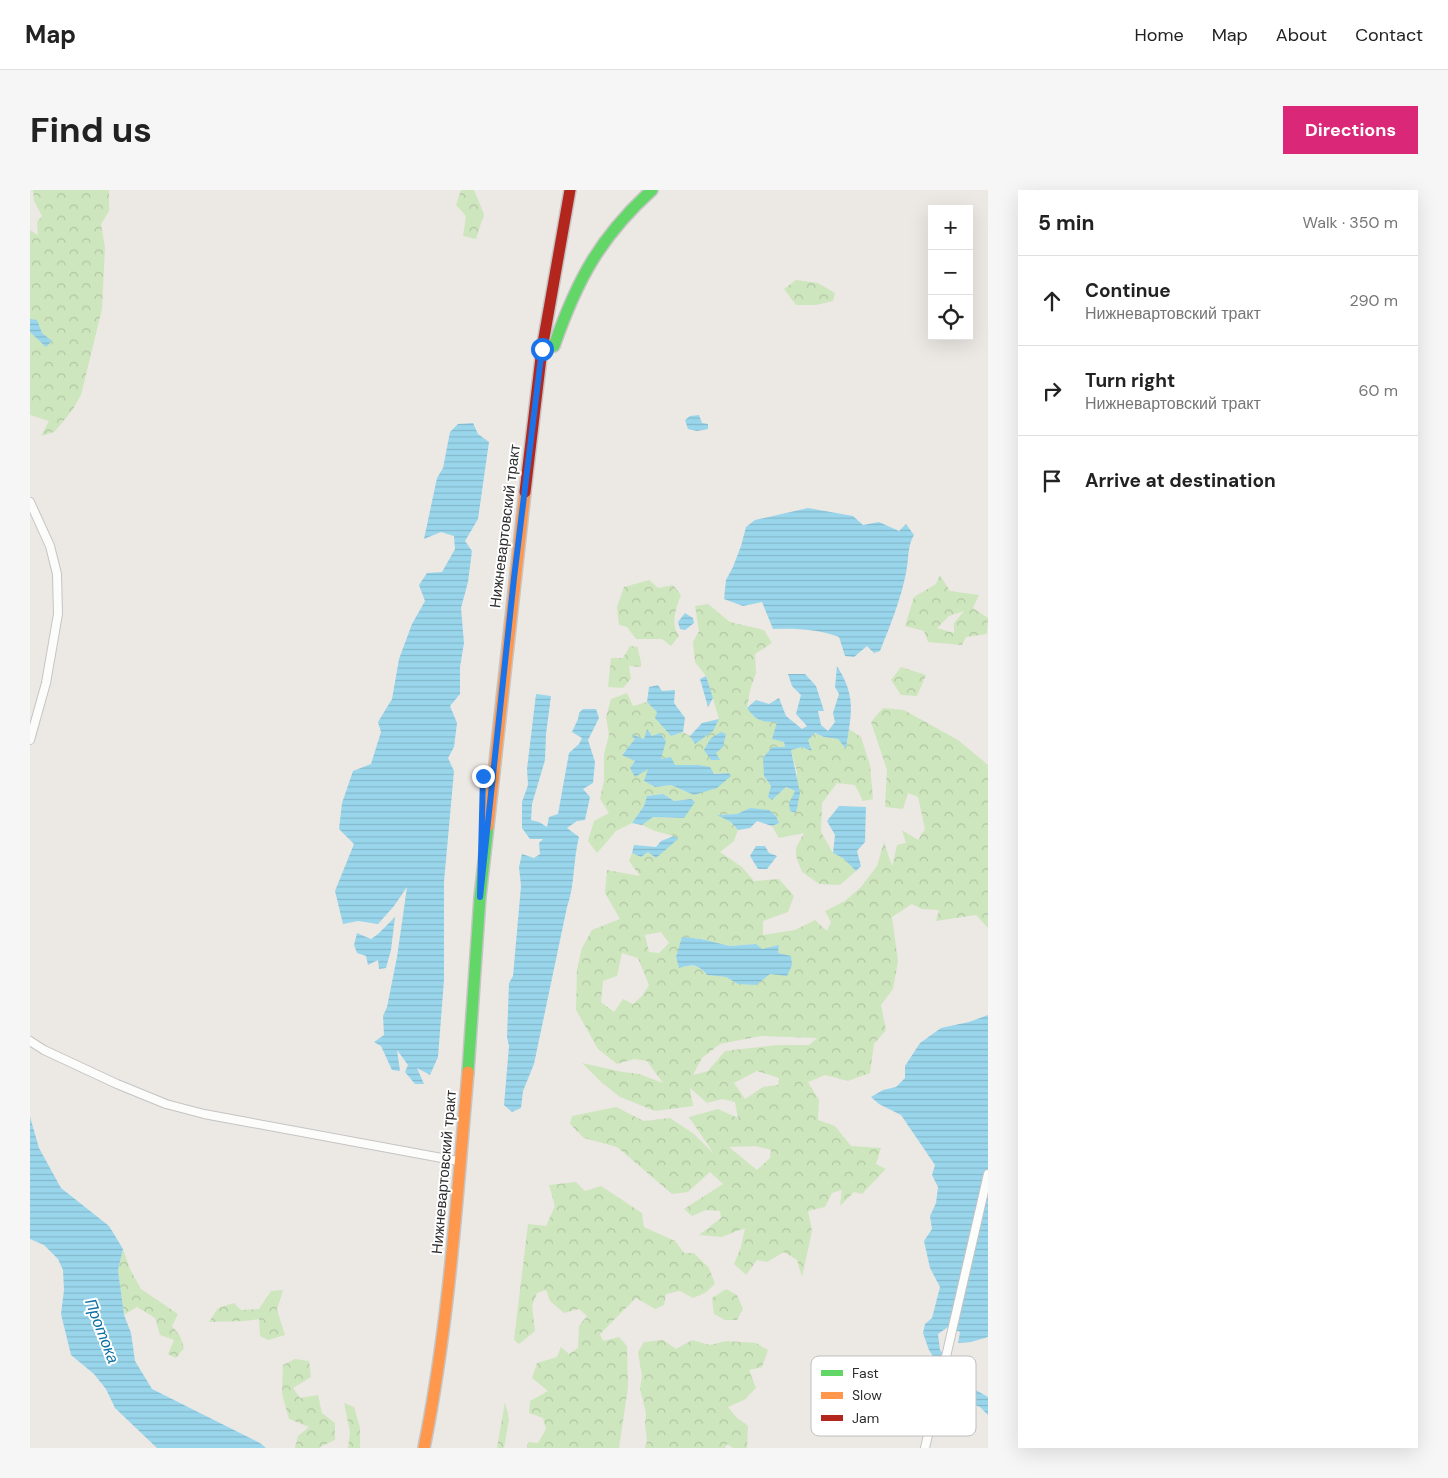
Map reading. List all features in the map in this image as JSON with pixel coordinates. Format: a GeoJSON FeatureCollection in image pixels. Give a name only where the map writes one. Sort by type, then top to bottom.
{"type":"FeatureCollection","features":[{"type":"Feature","properties":{"kind":"main road","name":"Нижневартовский тракт"},"geometry":{"type":"LineString","coordinates":[[480,897],[526,472],[542,349],[570,190]]}},
{"type":"Feature","properties":{"kind":"main road"},"geometry":{"type":"LineString","coordinates":[[526,472],[552,352],[563,319],[578,284],[595,254],[616,224],[652,190]]}},
{"type":"Feature","properties":{"kind":"main road","name":"Нижневартовский тракт"},"geometry":{"type":"LineString","coordinates":[[421,1444],[434,1398],[450,1270],[469,1064],[480,897],[484,766]]}},
{"type":"Feature","properties":{"kind":"lane"},"geometry":{"type":"LineString","coordinates":[[30,502],[50,546],[57,574],[58,614],[46,682],[30,740]]}},
{"type":"Feature","properties":{"kind":"lane"},"geometry":{"type":"LineString","coordinates":[[30,1041],[52,1054],[166,1104],[204,1114],[460,1162]]}},
{"type":"Feature","properties":{"kind":"lane"},"geometry":{"type":"LineString","coordinates":[[947,1356],[988,1174]]}},
{"type":"Feature","properties":{"kind":"green space"},"geometry":{"type":"Polygon","coordinates":[[[33,190],[109,190],[109,211],[101,224],[105,248],[102,309],[81,395],[73,409],[54,432],[41,436],[49,421],[30,415],[30,332],[42,333],[37,321],[30,319],[30,230],[38,235],[37,222],[42,216],[34,201],[33,190]]]}},
{"type":"Feature","properties":{"kind":"green space"},"geometry":{"type":"Polygon","coordinates":[[[461,190],[474,190],[484,214],[476,239],[463,236],[466,216],[456,205],[461,190]]]}},
{"type":"Feature","properties":{"kind":"green space"},"geometry":{"type":"Polygon","coordinates":[[[796,280],[818,283],[835,293],[833,301],[816,305],[796,305],[784,289],[796,280]]]}},
{"type":"Feature","properties":{"kind":"green space"},"geometry":{"type":"Polygon","coordinates":[[[940,575],[950,591],[979,595],[973,608],[988,618],[987,634],[966,637],[962,645],[928,642],[924,631],[905,626],[914,597],[936,584],[940,575]],[[964,611],[949,616],[937,628],[954,633],[954,623],[964,611]]]}},
{"type":"Feature","properties":{"kind":"green space"},"geometry":{"type":"Polygon","coordinates":[[[649,580],[658,588],[673,585],[681,595],[674,621],[679,636],[671,646],[662,639],[636,639],[627,627],[619,625],[617,607],[624,587],[649,580]]]}},
{"type":"Feature","properties":{"kind":"green space"},"geometry":{"type":"Polygon","coordinates":[[[708,604],[730,622],[764,630],[772,643],[755,654],[756,673],[750,690],[747,708],[753,716],[777,722],[784,742],[785,747],[764,776],[771,786],[772,800],[786,787],[795,791],[790,811],[796,813],[797,772],[791,750],[802,747],[812,750],[808,740],[814,733],[838,739],[846,748],[849,729],[861,737],[870,765],[873,799],[863,801],[855,785],[837,783],[822,803],[821,832],[833,853],[843,857],[856,871],[840,885],[819,884],[802,872],[796,856],[796,848],[804,833],[779,838],[772,826],[779,823],[750,808],[738,814],[718,815],[731,822],[738,830],[734,841],[720,852],[742,867],[754,881],[779,879],[794,896],[788,912],[763,921],[763,935],[795,930],[815,920],[827,931],[831,922],[825,911],[845,901],[861,887],[877,866],[884,842],[892,866],[897,845],[906,843],[902,830],[918,840],[925,829],[918,797],[908,793],[903,809],[885,807],[887,770],[871,722],[883,708],[904,710],[958,740],[988,765],[988,928],[976,915],[936,921],[939,910],[922,909],[912,904],[892,917],[898,961],[893,989],[881,1005],[886,1030],[874,1044],[870,1073],[848,1081],[825,1075],[808,1082],[819,1100],[818,1120],[835,1126],[851,1146],[881,1148],[876,1164],[886,1169],[862,1194],[854,1192],[840,1206],[842,1190],[832,1193],[825,1207],[808,1211],[812,1231],[802,1277],[797,1260],[784,1252],[767,1262],[757,1260],[746,1275],[734,1264],[741,1247],[745,1228],[722,1237],[699,1235],[721,1218],[720,1211],[706,1210],[692,1216],[684,1209],[723,1184],[710,1172],[688,1192],[672,1194],[617,1147],[584,1138],[570,1124],[572,1116],[616,1107],[644,1121],[670,1118],[694,1134],[714,1154],[689,1117],[718,1109],[738,1118],[735,1102],[722,1099],[707,1103],[690,1088],[693,1106],[655,1111],[620,1097],[582,1063],[639,1074],[663,1083],[647,1061],[634,1059],[617,1064],[598,1049],[576,1010],[577,969],[582,948],[592,930],[620,919],[605,893],[607,870],[640,876],[629,861],[632,853],[641,857],[677,839],[674,836],[642,825],[653,817],[675,818],[691,799],[674,801],[663,794],[647,796],[644,806],[632,823],[616,831],[597,853],[588,841],[594,821],[609,813],[600,799],[604,780],[604,754],[609,735],[606,717],[611,699],[627,693],[633,706],[647,702],[657,712],[656,718],[671,736],[683,732],[690,736],[695,744],[719,719],[706,676],[695,662],[693,642],[699,631],[695,606],[708,604]],[[647,730],[645,739],[632,736],[636,739],[622,754],[635,761],[631,768],[649,769],[644,781],[655,787],[671,785],[694,795],[729,773],[714,774],[698,765],[675,766],[661,759],[652,736],[647,730]],[[661,932],[645,935],[649,952],[659,953],[669,943],[661,932]],[[683,937],[676,957],[679,968],[694,966],[701,969],[707,975],[726,977],[738,984],[778,953],[779,945],[762,950],[756,944],[730,946],[683,937]],[[622,953],[617,976],[603,981],[601,1002],[614,1012],[623,999],[633,1004],[642,996],[649,985],[638,958],[622,953]],[[761,1036],[720,1044],[702,1058],[693,1075],[708,1071],[725,1051],[778,1045],[809,1045],[817,1038],[761,1036]],[[757,1071],[734,1083],[745,1099],[763,1087],[778,1085],[779,1078],[757,1071]],[[756,1146],[729,1147],[757,1170],[770,1158],[771,1150],[756,1146]]]}},
{"type":"Feature","properties":{"kind":"green space"},"geometry":{"type":"Polygon","coordinates":[[[630,646],[638,647],[641,667],[629,666],[631,679],[623,688],[608,687],[611,658],[623,658],[630,646]]]}},
{"type":"Feature","properties":{"kind":"green space"},"geometry":{"type":"Polygon","coordinates":[[[901,667],[926,675],[917,696],[901,695],[891,680],[901,667]]]}},
{"type":"Feature","properties":{"kind":"green space"},"geometry":{"type":"Polygon","coordinates":[[[576,1182],[585,1191],[601,1186],[642,1213],[644,1227],[675,1241],[684,1253],[694,1253],[709,1268],[715,1284],[705,1293],[693,1298],[680,1291],[666,1294],[664,1305],[655,1309],[636,1298],[600,1334],[603,1341],[619,1337],[627,1346],[628,1387],[619,1448],[527,1448],[528,1442],[538,1443],[546,1429],[543,1418],[529,1413],[530,1401],[548,1391],[532,1378],[537,1363],[557,1357],[561,1347],[569,1354],[578,1348],[579,1326],[587,1316],[579,1309],[564,1313],[550,1301],[546,1290],[537,1293],[532,1306],[535,1331],[519,1344],[514,1340],[528,1224],[546,1226],[555,1206],[549,1185],[576,1182]]]}},
{"type":"Feature","properties":{"kind":"green space"},"geometry":{"type":"Polygon","coordinates":[[[123,1249],[130,1269],[141,1289],[178,1314],[172,1326],[180,1336],[184,1348],[176,1358],[168,1354],[174,1340],[160,1335],[155,1318],[137,1307],[124,1315],[118,1270],[123,1249]]]}},
{"type":"Feature","properties":{"kind":"green space"},"geometry":{"type":"Polygon","coordinates":[[[726,1289],[737,1295],[743,1309],[737,1320],[725,1320],[714,1314],[712,1298],[726,1289]]]}},
{"type":"Feature","properties":{"kind":"green space"},"geometry":{"type":"Polygon","coordinates":[[[283,1290],[277,1310],[285,1335],[268,1340],[260,1336],[259,1319],[209,1322],[218,1308],[234,1303],[241,1310],[259,1309],[271,1291],[283,1290]]]}},
{"type":"Feature","properties":{"kind":"green space"},"geometry":{"type":"Polygon","coordinates":[[[663,1340],[676,1349],[692,1340],[710,1345],[726,1341],[756,1343],[768,1350],[762,1367],[749,1370],[756,1388],[744,1400],[728,1407],[736,1417],[748,1426],[747,1448],[733,1448],[727,1444],[725,1448],[645,1448],[647,1441],[646,1413],[640,1389],[642,1376],[638,1352],[644,1342],[663,1340]]]}},
{"type":"Feature","properties":{"kind":"green space"},"geometry":{"type":"Polygon","coordinates":[[[295,1359],[309,1361],[311,1377],[293,1388],[300,1398],[318,1395],[322,1413],[335,1423],[335,1440],[320,1448],[295,1448],[298,1436],[309,1427],[289,1419],[282,1394],[283,1365],[295,1359]]]}},
{"type":"Feature","properties":{"kind":"green space"},"geometry":{"type":"Polygon","coordinates":[[[505,1402],[509,1419],[504,1448],[497,1448],[505,1402]]]}},
{"type":"Feature","properties":{"kind":"green space"},"geometry":{"type":"Polygon","coordinates":[[[344,1403],[354,1407],[360,1428],[360,1448],[348,1448],[350,1432],[344,1403]]]}},
{"type":"Feature","properties":{"kind":"water"},"geometry":{"type":"Polygon","coordinates":[[[30,319],[37,320],[42,333],[52,341],[46,347],[30,332],[30,319]]]}},
{"type":"Feature","properties":{"kind":"water"},"geometry":{"type":"Polygon","coordinates":[[[699,415],[702,423],[708,424],[708,429],[697,431],[688,429],[685,420],[690,416],[699,415]]]}},
{"type":"Feature","properties":{"kind":"water"},"geometry":{"type":"Polygon","coordinates":[[[473,423],[478,434],[489,442],[478,519],[465,541],[472,551],[468,582],[461,608],[464,643],[460,667],[460,694],[450,706],[457,723],[454,747],[448,758],[454,771],[444,882],[444,980],[438,1057],[430,1075],[417,1068],[424,1084],[415,1084],[405,1072],[408,1065],[397,1050],[400,1071],[392,1070],[381,1046],[374,1042],[384,1035],[383,1016],[387,1007],[397,957],[407,887],[378,924],[358,921],[343,924],[335,891],[354,844],[339,829],[342,803],[353,771],[371,764],[381,732],[378,722],[392,699],[399,659],[412,624],[425,601],[419,585],[427,573],[442,572],[455,549],[454,536],[441,532],[424,539],[437,478],[443,468],[450,432],[458,424],[473,423]]]}},
{"type":"Feature","properties":{"kind":"water"},"geometry":{"type":"Polygon","coordinates":[[[808,508],[853,516],[863,525],[879,522],[899,531],[906,524],[914,535],[910,544],[901,593],[880,651],[874,653],[867,646],[854,657],[845,656],[839,637],[823,632],[773,629],[762,602],[743,606],[724,599],[726,580],[741,546],[746,527],[755,520],[808,508]]]}},
{"type":"Feature","properties":{"kind":"water"},"geometry":{"type":"Polygon","coordinates":[[[685,613],[693,618],[694,623],[685,630],[680,629],[678,622],[685,613]]]}},
{"type":"Feature","properties":{"kind":"water"},"geometry":{"type":"Polygon","coordinates":[[[837,666],[848,687],[851,706],[846,749],[838,739],[824,737],[815,733],[808,740],[812,751],[802,747],[791,750],[800,793],[796,813],[790,811],[789,803],[795,791],[786,787],[772,800],[768,797],[771,786],[764,776],[763,758],[772,747],[785,747],[784,742],[772,739],[777,722],[760,720],[753,716],[747,708],[756,700],[769,704],[779,698],[786,716],[802,729],[807,726],[796,714],[801,695],[792,686],[788,674],[805,674],[816,686],[824,711],[818,711],[821,725],[828,731],[835,722],[833,713],[839,694],[835,687],[837,666]]]}},
{"type":"Feature","properties":{"kind":"water"},"geometry":{"type":"Polygon","coordinates":[[[706,676],[713,698],[708,707],[700,679],[706,676]]]}},
{"type":"Feature","properties":{"kind":"water"},"geometry":{"type":"Polygon","coordinates":[[[658,685],[662,691],[675,690],[674,703],[685,718],[683,732],[671,736],[655,718],[657,712],[647,702],[649,687],[658,685]]]}},
{"type":"Feature","properties":{"kind":"water"},"geometry":{"type":"Polygon","coordinates":[[[536,694],[551,696],[545,760],[532,804],[531,820],[547,827],[549,817],[558,814],[569,753],[579,744],[582,738],[572,732],[579,713],[583,709],[596,709],[599,718],[588,740],[595,762],[593,783],[583,789],[590,797],[585,820],[577,821],[567,828],[579,837],[570,899],[534,1064],[523,1091],[521,1108],[512,1112],[504,1105],[509,1046],[507,1037],[509,983],[513,976],[521,886],[519,867],[522,854],[534,858],[540,854],[539,843],[543,839],[530,839],[522,828],[522,802],[528,785],[527,769],[536,694]]]}},
{"type":"Feature","properties":{"kind":"water"},"geometry":{"type":"Polygon","coordinates":[[[719,719],[713,731],[695,744],[690,736],[702,723],[719,719]]]}},
{"type":"Feature","properties":{"kind":"water"},"geometry":{"type":"Polygon","coordinates":[[[647,729],[652,736],[660,733],[666,741],[661,759],[671,757],[675,765],[710,767],[714,774],[729,773],[731,776],[717,788],[694,795],[671,785],[655,787],[644,781],[648,769],[635,777],[630,768],[635,761],[622,755],[635,739],[631,734],[644,739],[647,729]]]}},
{"type":"Feature","properties":{"kind":"water"},"geometry":{"type":"Polygon","coordinates":[[[721,732],[726,734],[723,747],[716,753],[720,760],[711,760],[704,750],[711,738],[721,732]]]}},
{"type":"Feature","properties":{"kind":"water"},"geometry":{"type":"Polygon","coordinates":[[[663,794],[674,801],[691,799],[695,802],[684,818],[653,817],[642,825],[632,823],[644,806],[647,796],[663,794]]]}},
{"type":"Feature","properties":{"kind":"water"},"geometry":{"type":"Polygon","coordinates":[[[839,806],[866,807],[865,842],[857,851],[861,866],[856,871],[843,858],[833,853],[835,835],[827,821],[839,806]]]}},
{"type":"Feature","properties":{"kind":"water"},"geometry":{"type":"Polygon","coordinates":[[[750,808],[769,810],[776,816],[779,823],[772,826],[757,821],[750,828],[738,830],[731,822],[717,815],[737,814],[750,808]]]}},
{"type":"Feature","properties":{"kind":"water"},"geometry":{"type":"Polygon","coordinates":[[[674,836],[678,839],[656,858],[648,852],[641,857],[632,853],[634,845],[656,847],[661,841],[674,836]]]}},
{"type":"Feature","properties":{"kind":"water"},"geometry":{"type":"Polygon","coordinates":[[[756,846],[765,846],[769,853],[777,856],[767,869],[758,869],[750,856],[756,846]]]}},
{"type":"Feature","properties":{"kind":"water"},"geometry":{"type":"Polygon","coordinates":[[[395,917],[391,950],[386,968],[379,969],[378,960],[368,965],[366,956],[357,953],[354,945],[357,933],[371,939],[395,917]]]}},
{"type":"Feature","properties":{"kind":"water"},"geometry":{"type":"Polygon","coordinates":[[[682,937],[701,939],[730,946],[756,944],[762,949],[779,945],[778,953],[791,956],[792,965],[787,976],[770,974],[756,985],[738,984],[726,977],[707,975],[701,969],[694,966],[679,968],[676,957],[682,937]]]}},
{"type":"Feature","properties":{"kind":"water"},"geometry":{"type":"Polygon","coordinates":[[[988,1015],[988,1337],[971,1342],[958,1343],[960,1332],[948,1327],[938,1334],[940,1350],[945,1356],[933,1356],[923,1333],[925,1324],[932,1318],[940,1287],[930,1268],[924,1241],[932,1229],[930,1216],[936,1203],[938,1187],[932,1175],[935,1165],[901,1115],[879,1104],[871,1097],[883,1090],[896,1087],[905,1078],[905,1066],[920,1043],[941,1028],[969,1022],[988,1015]]]}},
{"type":"Feature","properties":{"kind":"water","name":"Протока"},"geometry":{"type":"Polygon","coordinates":[[[30,1117],[39,1148],[61,1188],[109,1226],[123,1249],[118,1270],[124,1315],[131,1333],[135,1361],[152,1389],[260,1443],[266,1448],[157,1448],[115,1408],[106,1389],[94,1374],[71,1355],[61,1314],[64,1290],[63,1270],[58,1259],[44,1245],[30,1239],[30,1117]]]}},
{"type":"Feature","properties":{"kind":"water"},"geometry":{"type":"Polygon","coordinates":[[[976,1390],[988,1397],[988,1415],[976,1405],[976,1390]]]}},
{"type":"Feature","properties":{"kind":"traffic: fast"},"geometry":{"type":"LineString","coordinates":[[554,346],[572,300],[592,261],[618,225],[652,190]]}},
{"type":"Feature","properties":{"kind":"traffic: fast"},"geometry":{"type":"LineString","coordinates":[[468,1072],[480,897],[488,826]]}},
{"type":"Feature","properties":{"kind":"traffic: slow"},"geometry":{"type":"LineString","coordinates":[[488,826],[525,492]]}},
{"type":"Feature","properties":{"kind":"traffic: slow"},"geometry":{"type":"LineString","coordinates":[[424,1448],[433,1401],[446,1307],[468,1072]]}},
{"type":"Feature","properties":{"kind":"traffic: jam"},"geometry":{"type":"LineString","coordinates":[[525,492],[542,349],[570,190]]}},
{"type":"Feature","properties":{"kind":"route"},"geometry":{"type":"LineString","coordinates":[[483,776],[480,897],[514,578],[542,349]]}}]}
